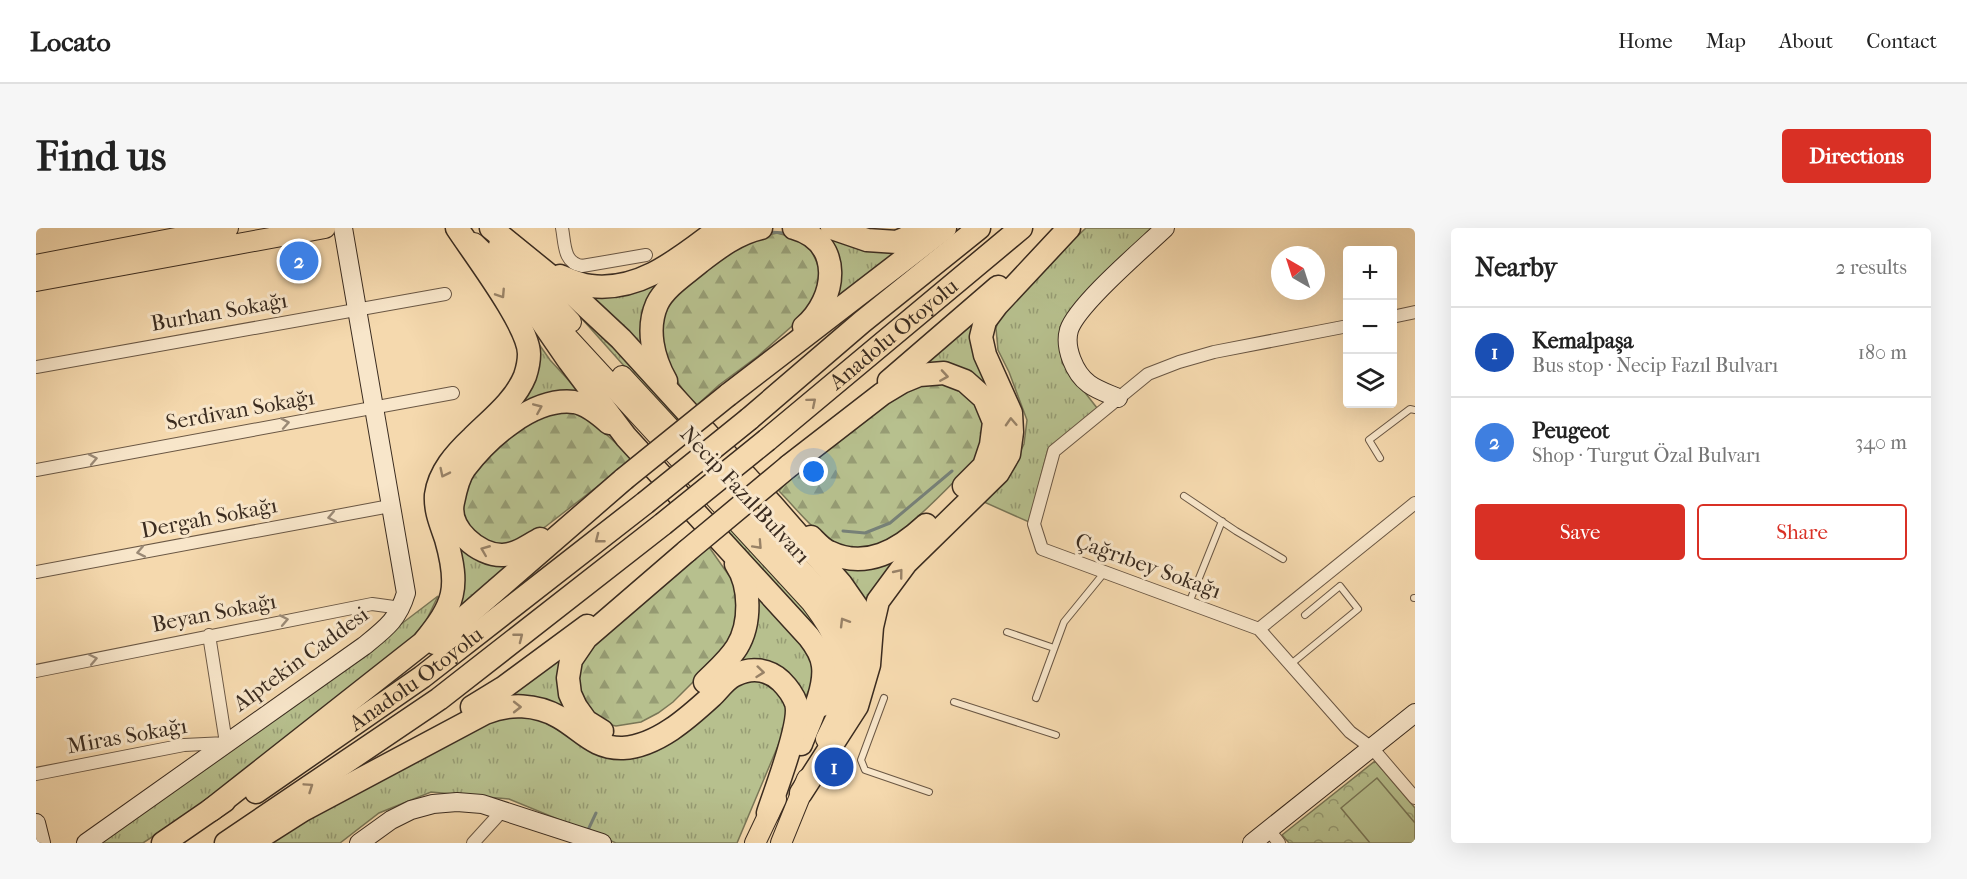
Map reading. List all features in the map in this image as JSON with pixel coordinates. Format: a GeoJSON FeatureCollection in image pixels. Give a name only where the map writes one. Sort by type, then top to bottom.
{"type":"FeatureCollection","features":[{"type":"Feature","properties":{"kind":"highway"},"geometry":{"type":"LineString","coordinates":[[211,810],[423,643],[442,620],[454,593],[453,565],[438,517],[436,495],[440,481],[458,451],[510,399],[525,376],[529,353],[520,324],[458,228]]}},
{"type":"Feature","properties":{"kind":"highway"},"geometry":{"type":"LineString","coordinates":[[499,234],[553,274],[588,286],[608,287],[651,276],[720,228]]}},
{"type":"Feature","properties":{"kind":"highway"},"geometry":{"type":"LineString","coordinates":[[680,405],[655,358],[652,323],[657,303],[674,284],[711,254],[731,240],[761,228]]}},
{"type":"Feature","properties":{"kind":"highway"},"geometry":{"type":"LineString","coordinates":[[728,395],[813,319],[829,292],[831,268],[823,249],[805,231],[794,228]]}},
{"type":"Feature","properties":{"kind":"highway"},"geometry":{"type":"LineString","coordinates":[[832,228],[867,240],[897,242],[928,228]]}},
{"type":"Feature","properties":{"kind":"highway"},"geometry":{"type":"LineString","coordinates":[[163,843],[320,733],[432,646],[624,479],[728,395],[945,228]]}},
{"type":"Feature","properties":{"kind":"highway","name":"Anadolu Otoyolu"},"geometry":{"type":"LineString","coordinates":[[179,843],[422,677],[645,503],[749,419],[862,322],[979,228]]}},
{"type":"Feature","properties":{"kind":"highway","name":"Anadolu Otoyolu"},"geometry":{"type":"LineString","coordinates":[[226,843],[439,699],[767,440],[1021,228]]}},
{"type":"Feature","properties":{"kind":"highway"},"geometry":{"type":"LineString","coordinates":[[716,535],[740,571],[746,591],[745,625],[738,646],[723,665],[670,715],[643,729],[620,734],[603,731],[586,721],[570,694],[568,678],[571,660],[586,638],[961,320],[1064,228]]}},
{"type":"Feature","properties":{"kind":"highway"},"geometry":{"type":"LineString","coordinates":[[794,786],[857,706],[869,666],[872,627],[878,601],[906,563],[998,473],[1009,454],[1012,432],[1011,413],[985,355],[981,338],[985,321],[997,305],[1069,228]]}},
{"type":"Feature","properties":{"kind":"highway"},"geometry":{"type":"LineString","coordinates":[[499,234],[576,297],[621,339],[841,584],[856,607],[864,626],[867,662],[857,706]]}},
{"type":"Feature","properties":{"kind":"highway"},"geometry":{"type":"LineString","coordinates":[[514,281],[569,361],[626,437],[809,637],[819,652],[824,668],[822,686],[794,786]]}},
{"type":"Feature","properties":{"kind":"highway"},"geometry":{"type":"LineString","coordinates":[[772,505],[828,551],[845,558],[868,560],[907,542],[984,466],[991,445],[994,422],[984,398],[965,381],[944,374],[919,375],[882,394],[789,466]]}},
{"type":"Feature","properties":{"kind":"highway"},"geometry":{"type":"LineString","coordinates":[[624,479],[554,531],[516,553],[502,555],[487,553],[470,543],[457,527],[452,505],[464,470],[490,441],[520,416],[548,404],[575,402],[598,414],[626,437]]}},
{"type":"Feature","properties":{"kind":"highway"},"geometry":{"type":"LineString","coordinates":[[251,843],[503,688],[687,551]]}},
{"type":"Feature","properties":{"kind":"highway"},"geometry":{"type":"LineString","coordinates":[[333,794],[499,707],[534,707],[558,716],[606,748],[626,748],[649,742],[686,718],[733,675],[754,669],[773,673],[787,686],[797,705],[787,758],[768,813]]}},
{"type":"Feature","properties":{"kind":"main road"},"geometry":{"type":"LineString","coordinates":[[36,265],[228,228]]}},
{"type":"Feature","properties":{"kind":"main road"},"geometry":{"type":"LineString","coordinates":[[36,281],[325,228]]}},
{"type":"Feature","properties":{"kind":"main road","name":"Alptekin Caddesi"},"geometry":{"type":"LineString","coordinates":[[86,843],[364,646],[390,625],[401,608],[405,593],[343,228]]}},
{"type":"Feature","properties":{"kind":"main road","name":"Necip Fazıl Bulvarı"},"geometry":{"type":"LineString","coordinates":[[458,228],[514,281],[811,602],[829,625],[838,665],[794,786],[781,843]]}},
{"type":"Feature","properties":{"kind":"main road","name":"Necip Fazıl Bulvarı"},"geometry":{"type":"LineString","coordinates":[[482,228],[811,580],[846,623],[854,644],[855,661],[848,693],[794,786],[768,813],[755,843]]}},
{"type":"Feature","properties":{"kind":"main road"},"geometry":{"type":"LineString","coordinates":[[1118,398],[1089,384],[1077,370],[1068,348],[1069,330],[1078,315],[1092,300],[1165,228]]}},
{"type":"Feature","properties":{"kind":"main road"},"geometry":{"type":"LineString","coordinates":[[1252,843],[1274,836],[1372,748],[1415,713]]}},
{"type":"Feature","properties":{"kind":"main road"},"geometry":{"type":"LineString","coordinates":[[1372,748],[1415,725]]}},
{"type":"Feature","properties":{"kind":"main road"},"geometry":{"type":"LineString","coordinates":[[359,843],[411,810],[433,804],[457,802],[482,804],[504,810],[602,843]]}},
{"type":"Feature","properties":{"kind":"main road"},"geometry":{"type":"LineString","coordinates":[[36,823],[40,843]]}},
{"type":"Feature","properties":{"kind":"street"},"geometry":{"type":"LineString","coordinates":[[562,228],[567,258],[576,265],[582,266],[646,255]]}},
{"type":"Feature","properties":{"kind":"street","name":"Burhan Sokağı"},"geometry":{"type":"LineString","coordinates":[[36,367],[445,294]]}},
{"type":"Feature","properties":{"kind":"street"},"geometry":{"type":"LineString","coordinates":[[1397,316],[1415,312]]}},
{"type":"Feature","properties":{"kind":"street"},"geometry":{"type":"LineString","coordinates":[[1118,398],[1148,374],[1179,362],[1214,352],[1343,327]]}},
{"type":"Feature","properties":{"kind":"street","name":"Serdivan Sokağı"},"geometry":{"type":"LineString","coordinates":[[36,470],[453,393]]}},
{"type":"Feature","properties":{"kind":"street","name":"Çağrıbey Sokağı"},"geometry":{"type":"LineString","coordinates":[[1118,398],[1053,451],[1034,524],[1042,549],[1259,629],[1350,732],[1372,748],[1415,798]]}},
{"type":"Feature","properties":{"kind":"street"},"geometry":{"type":"LineString","coordinates":[[1259,629],[1415,503]]}},
{"type":"Feature","properties":{"kind":"street","name":"Dergah Sokağı"},"geometry":{"type":"LineString","coordinates":[[36,572],[390,506]]}},
{"type":"Feature","properties":{"kind":"street","name":"Beyan Sokağı"},"geometry":{"type":"LineString","coordinates":[[36,670],[372,604],[401,608]]}},
{"type":"Feature","properties":{"kind":"street"},"geometry":{"type":"LineString","coordinates":[[209,635],[226,744]]}},
{"type":"Feature","properties":{"kind":"street","name":"Miras Sokağı"},"geometry":{"type":"LineString","coordinates":[[36,774],[184,745],[226,744]]}},
{"type":"Feature","properties":{"kind":"street"},"geometry":{"type":"LineString","coordinates":[[473,843],[504,810]]}},
{"type":"Feature","properties":{"kind":"lane"},"geometry":{"type":"LineString","coordinates":[[1380,458],[1369,440],[1410,409],[1415,410]]}},
{"type":"Feature","properties":{"kind":"lane"},"geometry":{"type":"LineString","coordinates":[[1184,496],[1283,559]]}},
{"type":"Feature","properties":{"kind":"lane"},"geometry":{"type":"LineString","coordinates":[[1189,604],[1222,521]]}},
{"type":"Feature","properties":{"kind":"lane"},"geometry":{"type":"LineString","coordinates":[[1036,698],[1064,622],[1104,573]]}},
{"type":"Feature","properties":{"kind":"lane"},"geometry":{"type":"LineString","coordinates":[[1290,665],[1358,609],[1340,586],[1305,615]]}},
{"type":"Feature","properties":{"kind":"lane"},"geometry":{"type":"LineString","coordinates":[[1007,632],[1054,648]]}},
{"type":"Feature","properties":{"kind":"lane"},"geometry":{"type":"LineString","coordinates":[[884,698],[861,760],[862,765],[865,770],[929,792]]}},
{"type":"Feature","properties":{"kind":"lane"},"geometry":{"type":"LineString","coordinates":[[954,702],[1056,735]]}},
{"type":"Feature","properties":{"kind":"green space"},"geometry":{"type":"Polygon","coordinates":[[[816,228],[840,240],[901,248],[833,301],[816,228]]]}},
{"type":"Feature","properties":{"kind":"green space"},"geometry":{"type":"Polygon","coordinates":[[[1086,228],[1158,228],[1060,327],[1062,363],[1097,408],[1048,449],[1029,522],[984,502],[1009,474],[1024,444],[1027,420],[998,350],[996,328],[1002,307],[1086,228]]]}},
{"type":"Feature","properties":{"kind":"green space"},"geometry":{"type":"Polygon","coordinates":[[[777,233],[796,239],[809,248],[817,261],[823,281],[808,312],[696,406],[677,381],[664,353],[661,338],[662,323],[667,309],[680,291],[724,257],[740,246],[777,233]]]}},
{"type":"Feature","properties":{"kind":"green space"},"geometry":{"type":"Polygon","coordinates":[[[668,274],[645,356],[573,291],[668,274]]]}},
{"type":"Feature","properties":{"kind":"green space"},"geometry":{"type":"Polygon","coordinates":[[[575,311],[624,354],[683,416],[675,423],[575,311]]]}},
{"type":"Feature","properties":{"kind":"green space"},"geometry":{"type":"Polygon","coordinates":[[[981,311],[995,395],[913,369],[981,311]]]}},
{"type":"Feature","properties":{"kind":"green space"},"geometry":{"type":"Polygon","coordinates":[[[536,340],[550,360],[585,398],[565,394],[548,394],[514,408],[536,340]]]}},
{"type":"Feature","properties":{"kind":"green space"},"geometry":{"type":"Polygon","coordinates":[[[945,381],[979,402],[984,426],[983,440],[972,463],[895,536],[872,549],[849,548],[836,543],[812,526],[779,491],[795,472],[882,402],[917,384],[945,381]]]}},
{"type":"Feature","properties":{"kind":"green space"},"geometry":{"type":"Polygon","coordinates":[[[574,411],[594,423],[633,459],[545,527],[519,544],[499,545],[480,541],[466,523],[459,499],[470,474],[495,447],[543,412],[574,411]]]}},
{"type":"Feature","properties":{"kind":"green space"},"geometry":{"type":"Polygon","coordinates":[[[732,527],[822,629],[825,647],[722,535],[732,527]]]}},
{"type":"Feature","properties":{"kind":"green space"},"geometry":{"type":"Polygon","coordinates":[[[451,534],[518,558],[452,617],[451,534]]]}},
{"type":"Feature","properties":{"kind":"green space"},"geometry":{"type":"Polygon","coordinates":[[[709,547],[737,587],[738,629],[715,660],[673,702],[658,713],[641,722],[616,726],[607,724],[586,710],[574,677],[582,652],[605,629],[709,547]]]}},
{"type":"Feature","properties":{"kind":"green space"},"geometry":{"type":"Polygon","coordinates":[[[894,562],[866,613],[836,565],[865,570],[894,562]]]}},
{"type":"Feature","properties":{"kind":"green space"},"geometry":{"type":"Polygon","coordinates":[[[754,584],[815,658],[814,680],[802,704],[792,678],[729,671],[754,584]]]}},
{"type":"Feature","properties":{"kind":"green space"},"geometry":{"type":"Polygon","coordinates":[[[438,596],[426,621],[407,644],[232,784],[143,843],[98,843],[329,679],[438,596]]]}},
{"type":"Feature","properties":{"kind":"green space"},"geometry":{"type":"Polygon","coordinates":[[[569,648],[572,719],[491,705],[569,648]]]}},
{"type":"Feature","properties":{"kind":"green space"},"geometry":{"type":"Polygon","coordinates":[[[754,676],[783,687],[788,722],[737,843],[616,843],[509,799],[431,792],[379,813],[340,843],[268,843],[485,719],[513,714],[538,718],[574,739],[618,755],[754,676]]]}},
{"type":"Feature","properties":{"kind":"green space"},"geometry":{"type":"Polygon","coordinates":[[[1375,761],[1415,808],[1415,843],[1289,843],[1282,835],[1375,761]]]}},
{"type":"Feature","properties":{"kind":"green space"},"geometry":{"type":"Polygon","coordinates":[[[1377,778],[1415,823],[1415,843],[1370,843],[1341,808],[1377,778]]]}},
{"type":"Feature","properties":{"kind":"waterway"},"geometry":{"type":"LineString","coordinates":[[768,232],[786,233]]}},
{"type":"Feature","properties":{"kind":"waterway"},"geometry":{"type":"LineString","coordinates":[[843,531],[865,533],[890,523],[952,471]]}},
{"type":"Feature","properties":{"kind":"waterway"},"geometry":{"type":"LineString","coordinates":[[588,830],[596,813]]}},
{"type":"Feature","properties":{"kind":"place","name":"Peugeot"},"geometry":{"type":"Point","coordinates":[299,261]}},
{"type":"Feature","properties":{"kind":"place","name":"Kemalpaşa"},"geometry":{"type":"Point","coordinates":[834,767]}}]}
